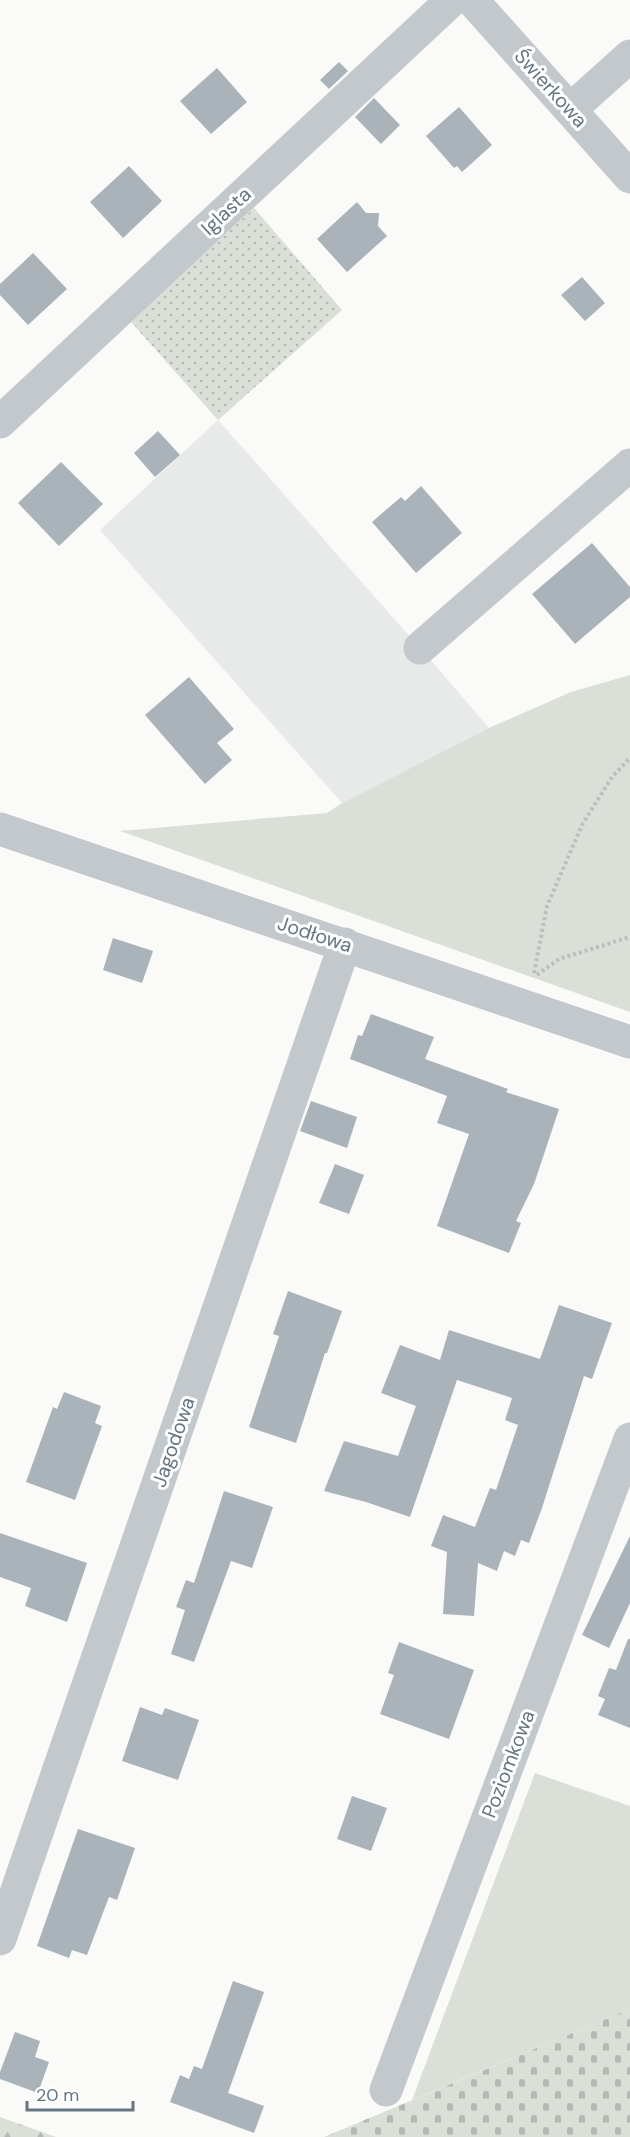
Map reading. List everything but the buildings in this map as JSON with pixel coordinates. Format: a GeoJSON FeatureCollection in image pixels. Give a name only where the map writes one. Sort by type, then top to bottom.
{"type":"FeatureCollection","features":[{"type":"Feature","properties":{"kind":"street","name":"Iglasta"},"geometry":{"type":"LineString","coordinates":[[0,422],[452,0]]}},
{"type":"Feature","properties":{"kind":"street","name":"Świerkowa"},"geometry":{"type":"LineString","coordinates":[[472,0],[630,177]]}},
{"type":"Feature","properties":{"kind":"street"},"geometry":{"type":"LineString","coordinates":[[571,109],[630,56]]}},
{"type":"Feature","properties":{"kind":"street"},"geometry":{"type":"LineString","coordinates":[[420,648],[630,465]]}},
{"type":"Feature","properties":{"kind":"street","name":"Jodłowa"},"geometry":{"type":"LineString","coordinates":[[0,829],[630,1042]]}},
{"type":"Feature","properties":{"kind":"street","name":"Jagodowa"},"geometry":{"type":"LineString","coordinates":[[0,1939],[345,944]]}},
{"type":"Feature","properties":{"kind":"street","name":"Poziomkowa"},"geometry":{"type":"LineString","coordinates":[[386,2090],[630,1439]]}},
{"type":"Feature","properties":{"kind":"path"},"geometry":{"type":"LineString","coordinates":[[630,758],[612,777],[582,825],[547,906],[533,978],[559,959],[630,937]]}},
{"type":"Feature","properties":{"kind":"shaded area"},"geometry":{"type":"Polygon","coordinates":[[[218,420],[489,728],[342,803],[100,530],[218,420]]]}},
{"type":"Feature","properties":{"kind":"green space"},"geometry":{"type":"Polygon","coordinates":[[[254,208],[342,310],[218,420],[131,322],[254,208]]]}},
{"type":"Feature","properties":{"kind":"green space"},"geometry":{"type":"Polygon","coordinates":[[[630,675],[630,1012],[120,831],[327,813],[342,803],[489,728],[571,692],[630,675]]]}},
{"type":"Feature","properties":{"kind":"green space"},"geometry":{"type":"Polygon","coordinates":[[[535,1773],[630,1806],[630,2009],[412,2100],[535,1773]]]}},
{"type":"Feature","properties":{"kind":"green space"},"geometry":{"type":"Polygon","coordinates":[[[630,2009],[630,2137],[324,2137],[348,2127],[630,2009]]]}},
{"type":"Feature","properties":{"kind":"green space"},"geometry":{"type":"Polygon","coordinates":[[[0,2117],[56,2137],[0,2137],[0,2117]]]}}]}
